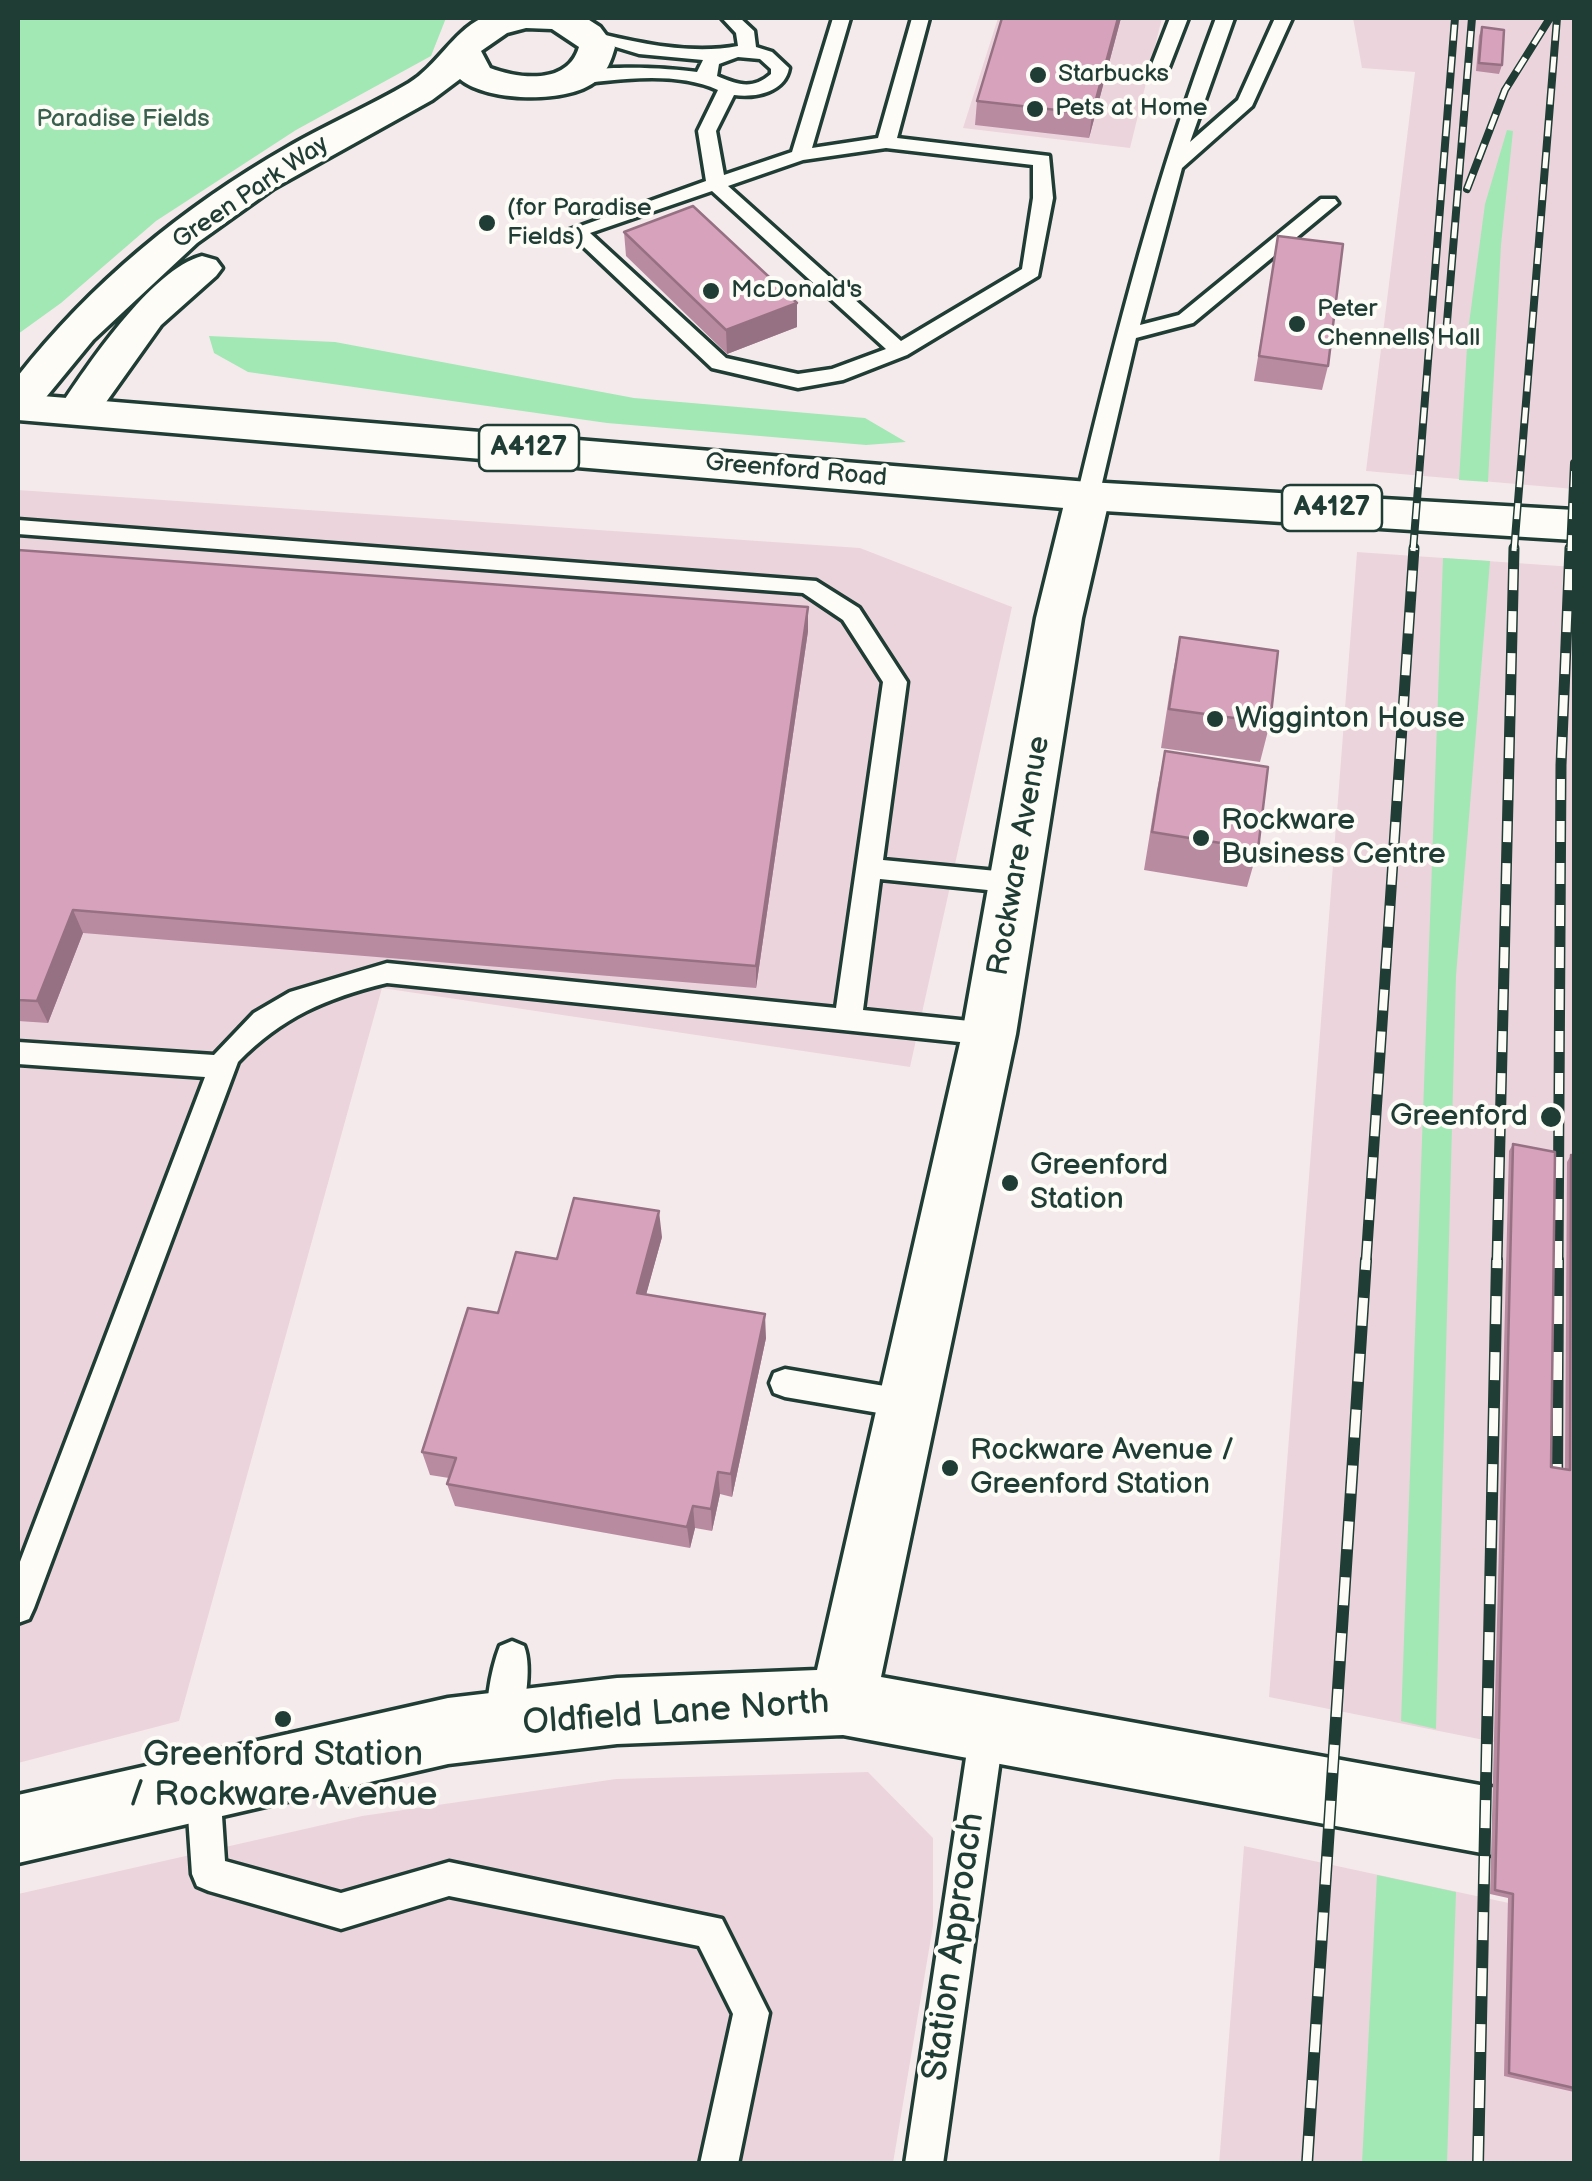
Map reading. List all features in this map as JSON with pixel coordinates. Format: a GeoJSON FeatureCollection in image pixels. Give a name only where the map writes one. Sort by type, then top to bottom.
{"type":"FeatureCollection","features":[{"type":"Feature","properties":{"kind":"street","name":"Green Park Way"},"geometry":{"type":"LineString","coordinates":[[18,406],[55,354],[92,314],[194,226],[298,157],[438,80],[481,32],[498,21],[562,20],[592,37]]}},
{"type":"Feature","properties":{"kind":"street"},"geometry":{"type":"LineString","coordinates":[[569,80],[589,68],[596,57],[592,37]]}},
{"type":"Feature","properties":{"kind":"street"},"geometry":{"type":"LineString","coordinates":[[465,53],[475,75],[509,87]]}},
{"type":"Feature","properties":{"kind":"street","name":"Green Park Way"},"geometry":{"type":"LineString","coordinates":[[80,410],[147,316],[219,254],[326,178],[446,113],[509,87],[532,88],[569,80]]}},
{"type":"Feature","properties":{"kind":"street","name":"Greenford Road"},"geometry":{"type":"LineString","coordinates":[[18,406],[1088,496],[1574,524]]}},
{"type":"Feature","properties":{"kind":"street","name":"Rockware Avenue"},"geometry":{"type":"LineString","coordinates":[[843,1702],[990,1034],[1059,618],[1088,496]]}},
{"type":"Feature","properties":{"kind":"street","name":"Oldfield Lane North"},"geometry":{"type":"LineString","coordinates":[[18,1829],[448,1731],[617,1711],[843,1702],[986,1732],[1574,1836]]}},
{"type":"Feature","properties":{"kind":"lane"},"geometry":{"type":"LineString","coordinates":[[730,18],[745,32],[748,51]]}},
{"type":"Feature","properties":{"kind":"lane"},"geometry":{"type":"LineString","coordinates":[[800,155],[840,18]]}},
{"type":"Feature","properties":{"kind":"lane"},"geometry":{"type":"LineString","coordinates":[[886,142],[921,18]]}},
{"type":"Feature","properties":{"kind":"lane"},"geometry":{"type":"LineString","coordinates":[[1160,67],[1179,18]]}},
{"type":"Feature","properties":{"kind":"lane","name":"Rockware Avenue"},"geometry":{"type":"LineString","coordinates":[[1088,496],[1126,334],[1200,82],[1225,18]]}},
{"type":"Feature","properties":{"kind":"lane"},"geometry":{"type":"LineString","coordinates":[[1176,165],[1246,102],[1283,18]]}},
{"type":"Feature","properties":{"kind":"lane"},"geometry":{"type":"LineString","coordinates":[[569,80],[633,71],[709,78],[728,89],[758,89],[780,74],[780,68],[769,56],[748,51],[719,56],[639,49],[592,37]]}},
{"type":"Feature","properties":{"kind":"lane"},"geometry":{"type":"LineString","coordinates":[[709,78],[708,66],[719,56]]}},
{"type":"Feature","properties":{"kind":"lane"},"geometry":{"type":"LineString","coordinates":[[728,89],[707,131],[716,186],[900,350]]}},
{"type":"Feature","properties":{"kind":"lane"},"geometry":{"type":"LineString","coordinates":[[886,142],[1042,160],[1044,198],[1031,272],[900,350],[836,375],[798,381],[718,363],[577,231],[800,155],[886,142]]}},
{"type":"Feature","properties":{"kind":"lane"},"geometry":{"type":"LineString","coordinates":[[1126,334],[1186,318],[1328,203]]}},
{"type":"Feature","properties":{"kind":"lane"},"geometry":{"type":"LineString","coordinates":[[18,527],[808,586],[851,614],[895,682],[848,1019]]}},
{"type":"Feature","properties":{"kind":"lane"},"geometry":{"type":"LineString","coordinates":[[869,868],[1017,883]]}},
{"type":"Feature","properties":{"kind":"lane"},"geometry":{"type":"LineString","coordinates":[[18,1608],[227,1056],[258,1021],[317,989],[387,973],[990,1034]]}},
{"type":"Feature","properties":{"kind":"lane"},"geometry":{"type":"LineString","coordinates":[[18,1053],[223,1067]]}},
{"type":"Feature","properties":{"kind":"lane"},"geometry":{"type":"LineString","coordinates":[[785,1382],[908,1404]]}},
{"type":"Feature","properties":{"kind":"lane"},"geometry":{"type":"LineString","coordinates":[[503,1725],[512,1657]]}},
{"type":"Feature","properties":{"kind":"lane","name":"Station Approach"},"geometry":{"type":"LineString","coordinates":[[924,2164],[986,1732]]}},
{"type":"Feature","properties":{"kind":"lane"},"geometry":{"type":"LineString","coordinates":[[203,1786],[209,1874],[341,1912],[449,1878],[710,1932],[751,2013],[720,2164]]}},
{"type":"Feature","properties":{"kind":"shaded area"},"geometry":{"type":"Polygon","coordinates":[[[998,18],[1162,18],[1130,148],[963,128],[998,18]]]}},
{"type":"Feature","properties":{"kind":"shaded area"},"geometry":{"type":"Polygon","coordinates":[[[1353,18],[1574,18],[1574,489],[1366,471],[1415,72],[1362,68],[1353,18]]]}},
{"type":"Feature","properties":{"kind":"shaded area"},"geometry":{"type":"Polygon","coordinates":[[[18,490],[860,548],[1012,607],[910,1067],[382,988],[179,1721],[18,1763],[18,490]]]}},
{"type":"Feature","properties":{"kind":"shaded area"},"geometry":{"type":"Polygon","coordinates":[[[1357,552],[1574,567],[1574,1758],[1269,1697],[1357,552]]]}},
{"type":"Feature","properties":{"kind":"shaded area"},"geometry":{"type":"Polygon","coordinates":[[[868,1772],[933,1838],[933,1926],[893,2163],[18,2163],[18,1894],[362,1816],[616,1779],[868,1772]]]}},
{"type":"Feature","properties":{"kind":"shaded area"},"geometry":{"type":"Polygon","coordinates":[[[1244,1846],[1574,1917],[1574,2163],[1219,2164],[1244,1846]]]}},
{"type":"Feature","properties":{"kind":"green space","name":"Paradise Fields"},"geometry":{"type":"Polygon","coordinates":[[[18,18],[446,18],[431,56],[296,130],[156,221],[61,303],[18,334],[18,18]]]}},
{"type":"Feature","properties":{"kind":"green space"},"geometry":{"type":"Polygon","coordinates":[[[1507,130],[1513,131],[1501,245],[1488,482],[1459,480],[1468,331],[1485,204],[1507,130]]]}},
{"type":"Feature","properties":{"kind":"green space"},"geometry":{"type":"Polygon","coordinates":[[[209,336],[335,342],[634,398],[865,418],[906,442],[866,445],[607,423],[248,372],[214,353],[209,336]]]}},
{"type":"Feature","properties":{"kind":"green space"},"geometry":{"type":"Polygon","coordinates":[[[1443,558],[1490,561],[1456,976],[1436,1729],[1401,1721],[1443,558]]]}},
{"type":"Feature","properties":{"kind":"green space"},"geometry":{"type":"Polygon","coordinates":[[[1377,1875],[1456,1892],[1447,2163],[1362,2163],[1377,1875]]]}},
{"type":"Feature","properties":{"kind":"building"},"geometry":{"type":"Polygon","coordinates":[[[1002,18],[1118,18],[1092,114],[977,101],[1002,18]]]}},
{"type":"Feature","properties":{"kind":"building"},"geometry":{"type":"Polygon","coordinates":[[[1482,27],[1504,30],[1502,65],[1479,63],[1482,27]]]}},
{"type":"Feature","properties":{"kind":"building","name":"McDonald's"},"geometry":{"type":"Polygon","coordinates":[[[693,206],[797,303],[726,330],[624,232],[693,206]]]}},
{"type":"Feature","properties":{"kind":"building","name":"Peter Chennells Hall"},"geometry":{"type":"Polygon","coordinates":[[[1278,236],[1343,244],[1328,366],[1259,356],[1278,236]]]}},
{"type":"Feature","properties":{"kind":"building"},"geometry":{"type":"Polygon","coordinates":[[[18,550],[808,607],[756,966],[73,910],[37,1001],[18,1000],[18,550]]]}},
{"type":"Feature","properties":{"kind":"building"},"geometry":{"type":"Polygon","coordinates":[[[1180,637],[1278,651],[1270,723],[1169,709],[1180,637]]]}},
{"type":"Feature","properties":{"kind":"building"},"geometry":{"type":"Polygon","coordinates":[[[1165,751],[1268,767],[1258,849],[1152,832],[1165,751]]]}},
{"type":"Feature","properties":{"kind":"building"},"geometry":{"type":"Polygon","coordinates":[[[1513,1144],[1555,1152],[1551,1467],[1570,1470],[1571,1155],[1574,1156],[1574,2088],[1509,2073],[1513,1894],[1495,1890],[1513,1144]]]}},
{"type":"Feature","properties":{"kind":"building"},"geometry":{"type":"Polygon","coordinates":[[[574,1198],[659,1211],[637,1293],[765,1314],[731,1474],[718,1472],[711,1509],[693,1506],[687,1527],[447,1484],[456,1458],[422,1452],[468,1308],[498,1313],[516,1252],[557,1259],[574,1198]]]}},
{"type":"Feature","properties":{"kind":"railway"},"geometry":{"type":"LineString","coordinates":[[1413,551],[1455,18]]}},
{"type":"Feature","properties":{"kind":"railway"},"geometry":{"type":"LineString","coordinates":[[1446,334],[1472,18]]}},
{"type":"Feature","properties":{"kind":"railway"},"geometry":{"type":"LineString","coordinates":[[1467,189],[1505,90],[1550,18]]}},
{"type":"Feature","properties":{"kind":"railway"},"geometry":{"type":"LineString","coordinates":[[1514,551],[1557,18]]}},
{"type":"Feature","properties":{"kind":"railway"},"geometry":{"type":"LineString","coordinates":[[1570,551],[1574,463]]}},
{"type":"Feature","properties":{"kind":"railway"},"geometry":{"type":"LineString","coordinates":[[1366,1262],[1414,548]]}},
{"type":"Feature","properties":{"kind":"railway"},"geometry":{"type":"LineString","coordinates":[[1497,1262],[1514,548]]}},
{"type":"Feature","properties":{"kind":"railway"},"geometry":{"type":"LineString","coordinates":[[1558,1262],[1561,765],[1570,548]]}},
{"type":"Feature","properties":{"kind":"railway"},"geometry":{"type":"LineString","coordinates":[[1307,2164],[1366,1260]]}},
{"type":"Feature","properties":{"kind":"railway"},"geometry":{"type":"LineString","coordinates":[[1478,2164],[1497,1260]]}},
{"type":"Feature","properties":{"kind":"railway"},"geometry":{"type":"LineString","coordinates":[[1557,1492],[1558,1260]]}},
{"type":"Feature","properties":{"kind":"place","name":"Starbucks"},"geometry":{"type":"Point","coordinates":[1038,75]}},
{"type":"Feature","properties":{"kind":"place","name":"Pets at Home"},"geometry":{"type":"Point","coordinates":[1035,109]}},
{"type":"Feature","properties":{"kind":"place","name":"(for Paradise Fields)"},"geometry":{"type":"Point","coordinates":[487,223]}},
{"type":"Feature","properties":{"kind":"place","name":"McDonald's"},"geometry":{"type":"Point","coordinates":[711,291]}},
{"type":"Feature","properties":{"kind":"place","name":"Peter Chennells Hall"},"geometry":{"type":"Point","coordinates":[1297,324]}},
{"type":"Feature","properties":{"kind":"place","name":"Wigginton House"},"geometry":{"type":"Point","coordinates":[1215,719]}},
{"type":"Feature","properties":{"kind":"place","name":"Rockware Business Centre"},"geometry":{"type":"Point","coordinates":[1201,838]}},
{"type":"Feature","properties":{"kind":"place","name":"Greenford"},"geometry":{"type":"Point","coordinates":[1551,1117]}},
{"type":"Feature","properties":{"kind":"place","name":"Greenford Station"},"geometry":{"type":"Point","coordinates":[1010,1183]}},
{"type":"Feature","properties":{"kind":"place","name":"Rockware Avenue / Greenford Station"},"geometry":{"type":"Point","coordinates":[950,1468]}},
{"type":"Feature","properties":{"kind":"place","name":"Greenford Station / Rockware Avenue"},"geometry":{"type":"Point","coordinates":[283,1719]}}]}
